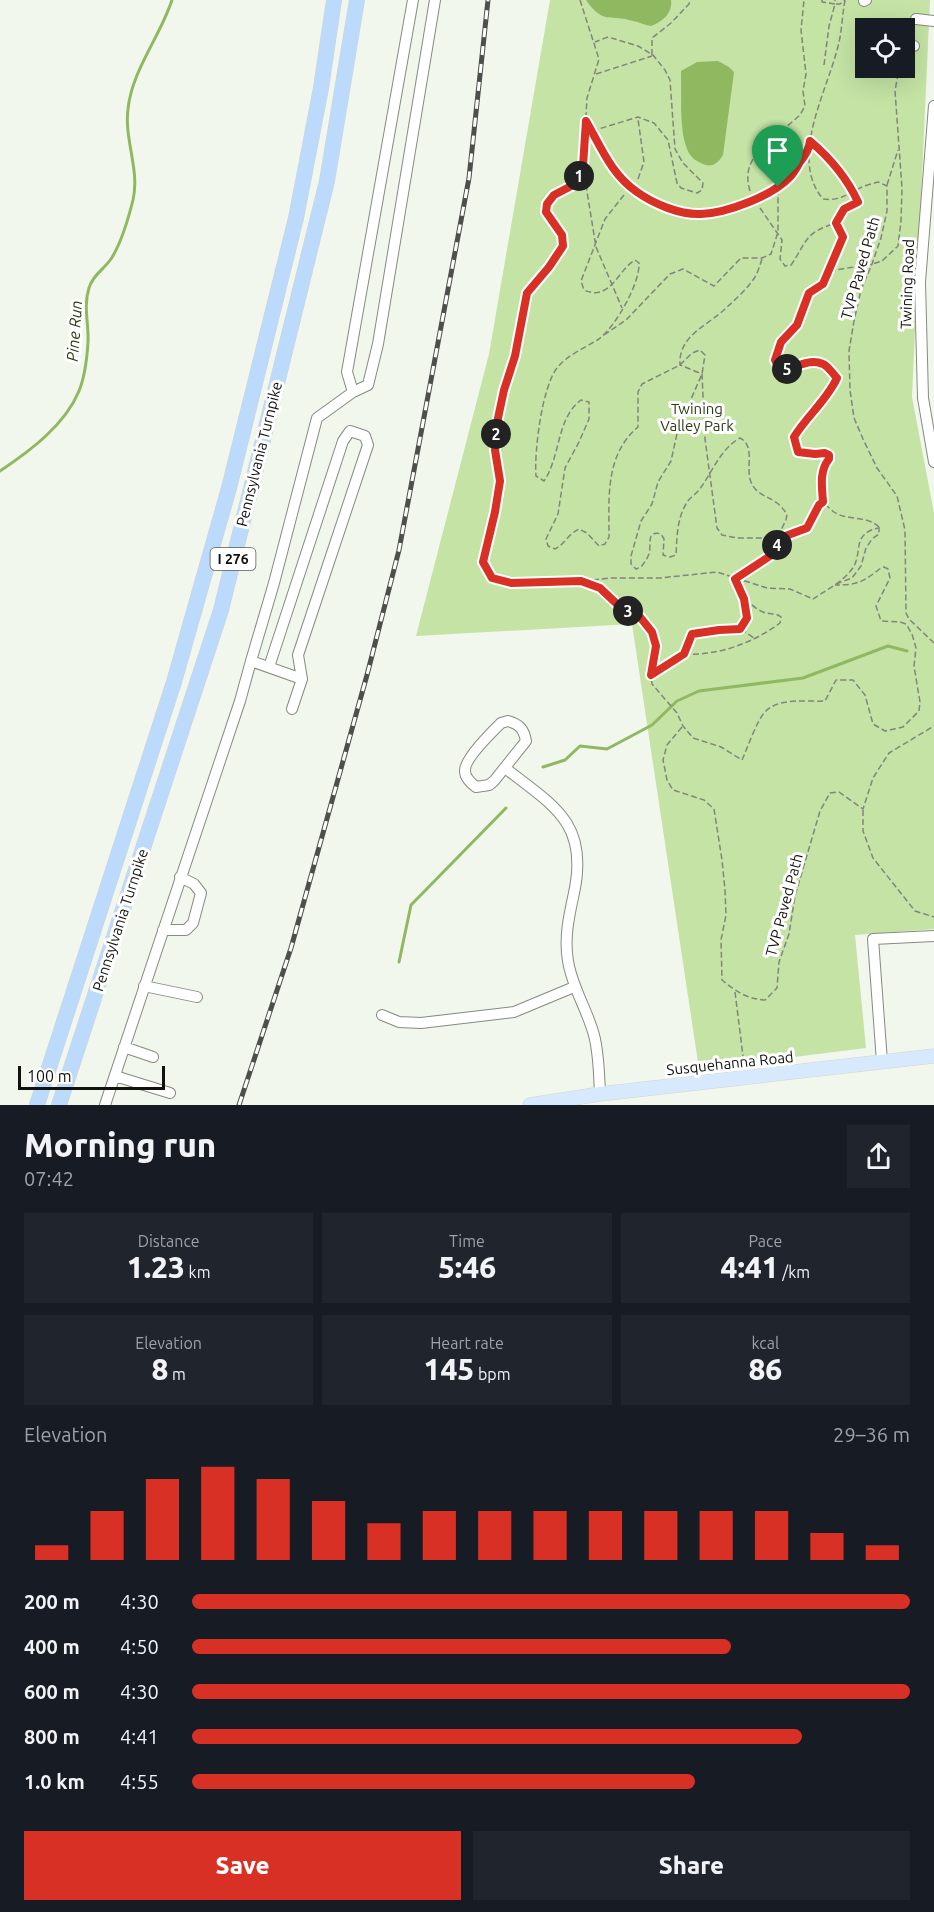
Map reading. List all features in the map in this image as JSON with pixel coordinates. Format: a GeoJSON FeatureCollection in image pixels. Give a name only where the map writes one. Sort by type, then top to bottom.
{"type":"FeatureCollection","features":[{"type":"Feature","properties":{"kind":"highway","name":"Pennsylvania Turnpike"},"geometry":{"type":"LineString","coordinates":[[37,1105],[174,682],[229,489],[296,218],[321,88],[334,0]]}},
{"type":"Feature","properties":{"kind":"highway","name":"Pennsylvania Turnpike"},"geometry":{"type":"LineString","coordinates":[[59,1105],[221,610],[327,181],[357,0]]}},
{"type":"Feature","properties":{"kind":"main road","name":"Susquehanna Road"},"geometry":{"type":"LineString","coordinates":[[530,1105],[600,1094],[934,1056]]}},
{"type":"Feature","properties":{"kind":"street"},"geometry":{"type":"LineString","coordinates":[[353,392],[347,372],[413,0]]}},
{"type":"Feature","properties":{"kind":"street"},"geometry":{"type":"LineString","coordinates":[[105,1105],[240,701],[274,583],[317,418],[353,392],[368,385],[378,344],[435,0]]}},
{"type":"Feature","properties":{"kind":"street"},"geometry":{"type":"LineString","coordinates":[[916,19],[934,21]]}},
{"type":"Feature","properties":{"kind":"street","name":"Twining Road"},"geometry":{"type":"LineString","coordinates":[[934,106],[920,282],[923,398],[934,462]]}},
{"type":"Feature","properties":{"kind":"street"},"geometry":{"type":"LineString","coordinates":[[269,667],[343,441],[350,431],[365,436],[368,445],[298,655],[302,679],[292,709]]}},
{"type":"Feature","properties":{"kind":"street"},"geometry":{"type":"LineString","coordinates":[[251,661],[302,679]]}},
{"type":"Feature","properties":{"kind":"street"},"geometry":{"type":"LineString","coordinates":[[508,722],[522,728],[526,741],[505,768],[489,785],[481,787],[470,783],[464,771],[466,763],[496,728],[501,723],[508,722]]}},
{"type":"Feature","properties":{"kind":"street"},"geometry":{"type":"LineString","coordinates":[[505,768],[556,809],[568,824],[573,835],[578,853],[577,880],[567,928],[566,950],[570,976],[594,1034],[600,1094]]}},
{"type":"Feature","properties":{"kind":"street"},"geometry":{"type":"LineString","coordinates":[[162,930],[186,930],[193,923],[201,893],[190,880],[180,877]]}},
{"type":"Feature","properties":{"kind":"street"},"geometry":{"type":"LineString","coordinates":[[882,1062],[873,939],[934,936]]}},
{"type":"Feature","properties":{"kind":"street"},"geometry":{"type":"LineString","coordinates":[[144,986],[198,996]]}},
{"type":"Feature","properties":{"kind":"street"},"geometry":{"type":"LineString","coordinates":[[382,1014],[399,1022],[421,1023],[514,1012],[574,987]]}},
{"type":"Feature","properties":{"kind":"street"},"geometry":{"type":"LineString","coordinates":[[124,1047],[153,1057]]}},
{"type":"Feature","properties":{"kind":"street"},"geometry":{"type":"LineString","coordinates":[[115,1076],[170,1093]]}},
{"type":"Feature","properties":{"kind":"path"},"geometry":{"type":"LineString","coordinates":[[580,0],[599,58],[587,98],[583,166],[596,247],[623,309]]}},
{"type":"Feature","properties":{"kind":"path"},"geometry":{"type":"LineString","coordinates":[[652,56],[652,38],[671,23],[690,0]]}},
{"type":"Feature","properties":{"kind":"path"},"geometry":{"type":"LineString","coordinates":[[750,191],[747,180],[749,166],[759,151],[800,115],[805,106],[803,91],[806,74],[801,30],[804,0]]}},
{"type":"Feature","properties":{"kind":"path"},"geometry":{"type":"LineString","coordinates":[[822,0],[822,2],[835,4],[840,4],[845,0]]}},
{"type":"Feature","properties":{"kind":"path"},"geometry":{"type":"LineString","coordinates":[[824,64],[835,0]]}},
{"type":"Feature","properties":{"kind":"path"},"geometry":{"type":"LineString","coordinates":[[845,0],[838,48],[823,90],[810,141],[809,149],[815,189],[823,199],[832,200],[846,197],[878,182],[887,186]]}},
{"type":"Feature","properties":{"kind":"path"},"geometry":{"type":"LineString","coordinates":[[592,131],[638,117],[654,123],[668,140],[677,183],[681,188],[697,193],[702,190],[703,183],[682,163],[675,149],[670,80],[665,70],[652,56],[638,46],[608,37],[595,42]]}},
{"type":"Feature","properties":{"kind":"path"},"geometry":{"type":"LineString","coordinates":[[594,75],[652,56]]}},
{"type":"Feature","properties":{"kind":"path"},"geometry":{"type":"LineString","coordinates":[[830,270],[882,261],[898,246],[902,188],[895,92],[897,78]]}},
{"type":"Feature","properties":{"kind":"path"},"geometry":{"type":"LineString","coordinates":[[638,117],[644,162],[638,179]]}},
{"type":"Feature","properties":{"kind":"path"},"geometry":{"type":"LineString","coordinates":[[586,121],[611,167],[638,193],[673,210],[701,214],[738,207],[778,187],[790,177],[809,149]]}},
{"type":"Feature","properties":{"kind":"path"},"geometry":{"type":"LineString","coordinates":[[760,208],[782,240],[780,259],[785,266],[791,265],[806,239],[820,228],[836,223],[844,209],[858,202],[854,192],[829,158],[810,141]]}},
{"type":"Feature","properties":{"kind":"path"},"geometry":{"type":"LineString","coordinates":[[767,144],[766,163],[778,187],[778,232],[771,254],[762,258],[741,258],[714,286],[683,269],[670,274],[627,320],[556,368],[545,394],[535,462],[536,476],[544,481],[556,455],[563,424],[574,405],[581,400],[589,402],[589,419],[565,468],[558,514],[546,539],[548,546],[555,549],[561,546],[570,533],[579,529],[587,533],[599,546],[605,544],[609,537],[612,469],[626,437],[638,427],[638,392],[642,384],[680,364],[692,352],[700,350],[705,355],[702,374],[705,439],[717,528],[722,535],[738,538],[780,538],[807,528],[819,505],[823,502]]}},
{"type":"Feature","properties":{"kind":"path","name":"TVP Paved Path"},"geometry":{"type":"LineString","coordinates":[[899,148],[887,186],[887,212],[872,264],[861,290],[849,351],[850,390],[854,418],[877,468],[897,496],[905,530],[906,613],[909,619],[934,643]]}},
{"type":"Feature","properties":{"kind":"path"},"geometry":{"type":"LineString","coordinates":[[583,166],[577,183],[554,195],[547,204],[546,212],[562,235],[563,246],[527,293],[515,356],[504,390],[495,450],[500,481],[483,562],[492,578],[511,583],[660,578],[717,572],[767,588],[790,589],[813,598],[852,578],[861,566],[866,548],[879,534],[879,527]]}},
{"type":"Feature","properties":{"kind":"path"},"geometry":{"type":"LineString","coordinates":[[601,338],[623,309],[640,272],[639,263],[635,260],[627,264],[607,290],[592,293],[584,290],[581,281],[605,219],[624,195]]}},
{"type":"Feature","properties":{"kind":"path"},"geometry":{"type":"LineString","coordinates":[[836,223],[843,237],[830,270],[823,284],[809,293],[797,325],[781,342],[775,360],[779,368],[785,369],[809,361],[824,364],[837,378],[832,389],[794,437],[798,452],[829,455],[824,465],[822,480],[823,502],[835,513],[854,519],[867,520],[879,527]]}},
{"type":"Feature","properties":{"kind":"path"},"geometry":{"type":"LineString","coordinates":[[680,364],[684,346],[694,331],[725,309],[756,276],[762,258]]}},
{"type":"Feature","properties":{"kind":"path"},"geometry":{"type":"LineString","coordinates":[[680,364],[702,374]]}},
{"type":"Feature","properties":{"kind":"path"},"geometry":{"type":"LineString","coordinates":[[702,374],[678,429],[671,461],[658,482],[652,504],[641,521],[631,556],[631,564],[636,569],[641,567],[648,556],[650,538],[657,532],[664,539],[663,555],[670,557],[676,555],[677,526],[686,502],[698,492],[722,455],[733,442],[740,438],[749,446],[750,482],[756,490],[776,502],[787,514],[773,554],[735,579]]}},
{"type":"Feature","properties":{"kind":"path"},"geometry":{"type":"LineString","coordinates":[[835,585],[853,568],[862,536],[868,530],[879,527]]}},
{"type":"Feature","properties":{"kind":"path"},"geometry":{"type":"LineString","coordinates":[[581,581],[600,588],[619,606],[640,617],[652,632],[656,646],[651,675],[652,684],[677,712],[683,726],[693,738],[721,747],[742,760],[764,713],[775,705],[789,702],[825,701],[836,680],[853,680],[865,695],[873,724],[885,731],[903,727],[919,711],[920,702],[914,666],[916,648],[912,634],[906,624],[900,621],[881,621],[876,606],[890,578],[888,569],[881,568],[863,582],[835,585]]}},
{"type":"Feature","properties":{"kind":"path"},"geometry":{"type":"LineString","coordinates":[[735,579],[744,599],[747,618],[740,629]]}},
{"type":"Feature","properties":{"kind":"path"},"geometry":{"type":"LineString","coordinates":[[684,654],[700,655],[747,643],[767,633],[780,623],[781,617],[776,613],[765,613],[744,599]]}},
{"type":"Feature","properties":{"kind":"path"},"geometry":{"type":"LineString","coordinates":[[651,675],[684,654],[692,634],[740,629],[755,639]]}},
{"type":"Feature","properties":{"kind":"path"},"geometry":{"type":"LineString","coordinates":[[683,726],[667,745],[663,760],[667,780],[673,789],[704,800],[714,809],[722,860],[726,915],[721,940],[722,980],[735,991],[746,1077]]}},
{"type":"Feature","properties":{"kind":"path"},"geometry":{"type":"LineString","coordinates":[[934,726],[889,753],[873,778],[863,809],[863,831],[873,858],[915,911],[934,917]]}},
{"type":"Feature","properties":{"kind":"path","name":"TVP Paved Path"},"geometry":{"type":"LineString","coordinates":[[735,991],[752,999],[765,1000],[777,988],[779,962],[789,934],[795,896],[820,811],[830,794],[839,792],[863,809]]}},
{"type":"Feature","properties":{"kind":"green space","name":"Twining Valley Park"},"geometry":{"type":"Polygon","coordinates":[[[550,0],[930,0],[912,397],[934,513],[934,929],[855,935],[866,1048],[699,1069],[632,624],[416,636],[489,354],[550,0]]]}},
{"type":"Feature","properties":{"kind":"shaded area"},"geometry":{"type":"Polygon","coordinates":[[[586,0],[671,0],[671,5],[666,16],[651,26],[602,16],[586,0]]]}},
{"type":"Feature","properties":{"kind":"shaded area"},"geometry":{"type":"Polygon","coordinates":[[[718,61],[734,72],[723,155],[717,162],[709,165],[692,157],[684,139],[681,71],[697,62],[718,61]]]}},
{"type":"Feature","properties":{"kind":"waterway","name":"Pine Run"},"geometry":{"type":"LineString","coordinates":[[0,471],[23,455],[56,426],[79,391],[87,355],[86,302],[89,288],[115,252],[133,200],[135,177],[127,121],[131,95],[141,67],[172,0]]}},
{"type":"Feature","properties":{"kind":"waterway"},"geometry":{"type":"LineString","coordinates":[[543,767],[565,760],[580,746],[607,749],[652,725],[677,701],[699,691],[803,678],[888,646],[907,651]]}},
{"type":"Feature","properties":{"kind":"waterway"},"geometry":{"type":"LineString","coordinates":[[399,962],[411,905],[506,808]]}},
{"type":"Feature","properties":{"kind":"railway"},"geometry":{"type":"LineString","coordinates":[[239,1105],[291,948],[367,675],[399,550],[469,178],[488,0]]}},
{"type":"Feature","properties":{"kind":"route"},"geometry":{"type":"LineString","coordinates":[[586,121],[611,167],[626,183],[638,193],[673,210],[701,214],[738,207],[778,187],[790,177],[809,149],[810,141],[829,158],[854,192],[858,202],[844,209],[836,223],[843,237],[830,270],[823,284],[809,293],[797,325],[781,342],[775,360],[779,368],[785,369],[809,361],[824,364],[837,378],[832,389],[794,437],[798,452],[829,455],[824,465],[822,480],[823,502],[819,505],[807,528],[780,538],[773,554],[735,579],[744,599],[747,618],[740,629],[692,634],[684,654],[651,675],[656,646],[652,632],[640,617],[619,606],[600,588],[581,581],[511,583],[492,578],[483,562],[500,481],[495,450],[498,418],[515,356],[527,293],[563,246],[562,235],[546,212],[547,204],[554,195],[577,183],[583,166],[586,121]]}}]}
